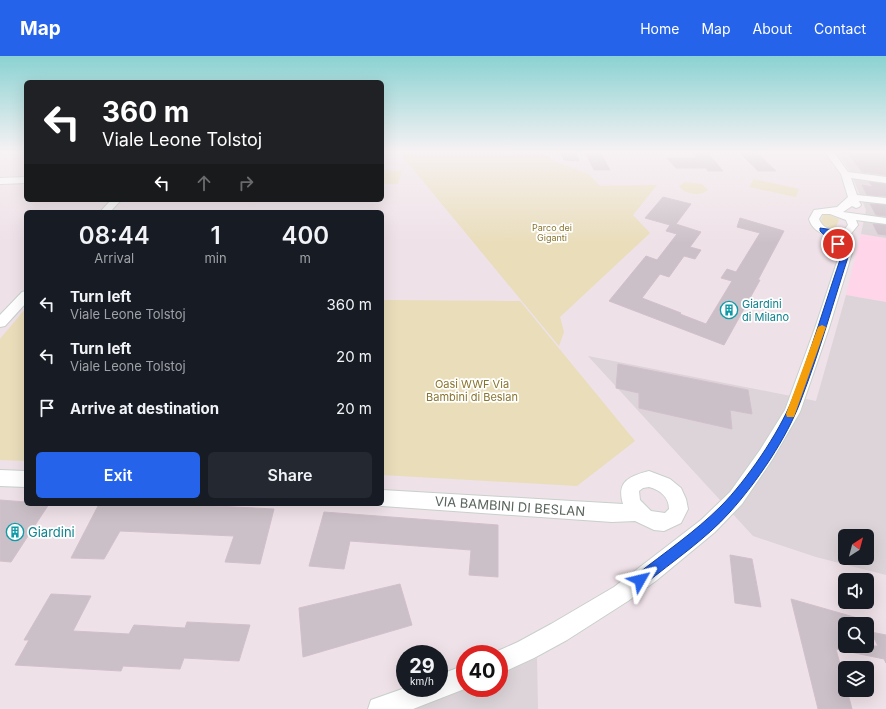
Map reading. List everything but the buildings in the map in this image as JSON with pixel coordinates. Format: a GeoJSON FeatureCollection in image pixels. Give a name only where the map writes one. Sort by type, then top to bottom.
{"type":"FeatureCollection","features":[{"type":"Feature","properties":{"kind":"street"},"geometry":{"type":"LineString","coordinates":[[822,230],[834,233],[845,233],[852,226],[851,217],[856,207],[848,181]]}},
{"type":"Feature","properties":{"kind":"street"},"geometry":{"type":"LineString","coordinates":[[853,197],[886,201]]}},
{"type":"Feature","properties":{"kind":"street"},"geometry":{"type":"LineString","coordinates":[[834,212],[846,207],[853,197]]}},
{"type":"Feature","properties":{"kind":"street"},"geometry":{"type":"LineString","coordinates":[[107,210],[114,202]]}},
{"type":"Feature","properties":{"kind":"street"},"geometry":{"type":"LineString","coordinates":[[843,260],[842,252],[838,244],[814,222],[815,215],[822,211],[834,212],[851,217],[886,221]]}},
{"type":"Feature","properties":{"kind":"street"},"geometry":{"type":"LineString","coordinates":[[508,658],[559,632],[621,594],[650,573],[708,526],[736,498],[766,456],[792,412],[822,328],[846,251],[845,233]]}},
{"type":"Feature","properties":{"kind":"street"},"geometry":{"type":"LineString","coordinates":[[0,323],[24,297]]}},
{"type":"Feature","properties":{"kind":"street"},"geometry":{"type":"LineString","coordinates":[[0,478],[24,479]]}},
{"type":"Feature","properties":{"kind":"street","name":"VIA BAMBINI DI BESLAN"},"geometry":{"type":"LineString","coordinates":[[384,498],[612,513],[637,512]]}},
{"type":"Feature","properties":{"kind":"street"},"geometry":{"type":"LineString","coordinates":[[380,709],[413,697]]}},
{"type":"Feature","properties":{"kind":"shaded area"},"geometry":{"type":"Polygon","coordinates":[[[854,181],[886,181],[886,238],[861,234],[866,210],[854,181]]]}},
{"type":"Feature","properties":{"kind":"shaded area"},"geometry":{"type":"Polygon","coordinates":[[[861,234],[886,238],[886,302],[846,295],[861,234]]]}},
{"type":"Feature","properties":{"kind":"shaded area"},"geometry":{"type":"Polygon","coordinates":[[[846,295],[886,302],[886,575],[847,565],[874,565],[874,529],[838,529],[838,563],[753,536],[588,356],[816,401],[846,295]]]}},
{"type":"Feature","properties":{"kind":"shaded area"},"geometry":{"type":"Polygon","coordinates":[[[537,658],[538,709],[404,709],[439,697],[448,697],[448,694],[456,691],[456,697],[508,697],[508,669],[537,658]]]}},
{"type":"Feature","properties":{"kind":"green space"},"geometry":{"type":"Polygon","coordinates":[[[384,181],[399,181],[398,184],[384,184],[384,181]]]}},
{"type":"Feature","properties":{"kind":"green space","name":"Parco dei Giganti"},"geometry":{"type":"Polygon","coordinates":[[[423,181],[596,181],[600,186],[657,185],[633,215],[650,233],[560,317],[564,332],[559,346],[423,181]]]}},
{"type":"Feature","properties":{"kind":"green space"},"geometry":{"type":"Polygon","coordinates":[[[752,181],[765,181],[799,189],[796,197],[749,187],[752,181]]]}},
{"type":"Feature","properties":{"kind":"green space"},"geometry":{"type":"Polygon","coordinates":[[[685,182],[702,184],[708,190],[697,194],[688,193],[679,186],[685,182]]]}},
{"type":"Feature","properties":{"kind":"green space"},"geometry":{"type":"Polygon","coordinates":[[[828,214],[839,219],[836,228],[830,229],[820,223],[823,215],[828,214]]]}},
{"type":"Feature","properties":{"kind":"green space","name":"Oasi WWF Via Bambini di Beslan"},"geometry":{"type":"Polygon","coordinates":[[[384,300],[520,301],[635,441],[577,486],[384,475],[384,300]]]}},
{"type":"Feature","properties":{"kind":"green space"},"geometry":{"type":"Polygon","coordinates":[[[24,310],[24,461],[0,460],[0,339],[24,310]]]}},
{"type":"Feature","properties":{"kind":"slow traffic"},"geometry":{"type":"LineString","coordinates":[[790,414],[822,327]]}},
{"type":"Feature","properties":{"kind":"place","name":"Giardini di Milano"},"geometry":{"type":"Point","coordinates":[729,310]}},
{"type":"Feature","properties":{"kind":"place","name":"Giardini"},"geometry":{"type":"Point","coordinates":[15,532]}},
{"type":"Feature","properties":{"kind":"route"},"geometry":{"type":"LineString","coordinates":[[640,580],[708,526],[726,509],[747,484],[782,431],[792,412],[822,328],[846,251],[845,233],[834,233],[822,230],[838,244]]}}]}
